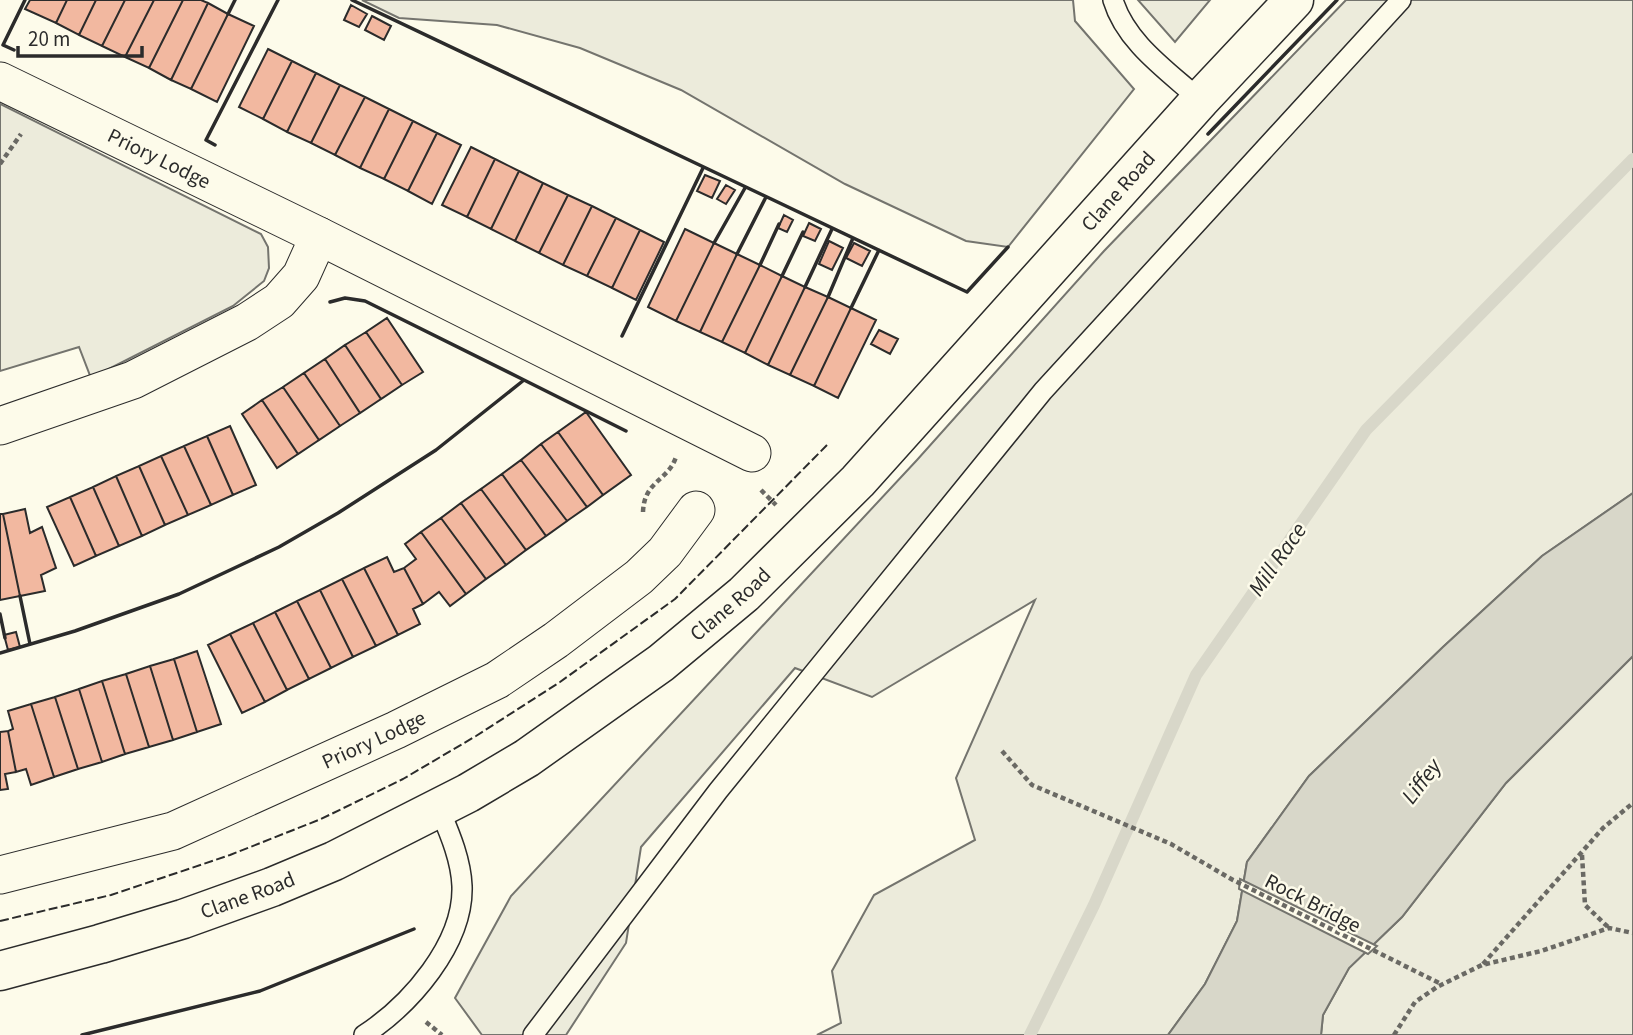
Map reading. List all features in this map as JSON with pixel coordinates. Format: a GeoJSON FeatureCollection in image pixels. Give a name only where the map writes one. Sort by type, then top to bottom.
{"type":"FeatureCollection","features":[{"type":"Feature","properties":{"kind":"main road","name":"Clane Road"},"geometry":{"type":"LineString","coordinates":[[0,971],[100,944],[272,887],[334,861],[439,808],[527,758],[661,663],[744,594],[858,481],[1200,100],[1294,0]]}},
{"type":"Feature","properties":{"kind":"street","name":"Priory Lodge"},"geometry":{"type":"LineString","coordinates":[[0,81],[319,236],[752,453]]}},
{"type":"Feature","properties":{"kind":"street"},"geometry":{"type":"LineString","coordinates":[[0,426],[132,380],[196,350],[247,321],[279,301],[302,276],[319,236]]}},
{"type":"Feature","properties":{"kind":"street","name":"Priory Lodge"},"geometry":{"type":"LineString","coordinates":[[0,875],[173,831],[396,730],[497,680],[556,640],[639,577],[665,552],[696,510]]}},
{"type":"Feature","properties":{"kind":"lane"},"geometry":{"type":"LineString","coordinates":[[1112,0],[1118,16],[1134,39],[1200,100]]}},
{"type":"Feature","properties":{"kind":"lane"},"geometry":{"type":"LineString","coordinates":[[533,1035],[718,791],[1043,391],[1401,0]]}},
{"type":"Feature","properties":{"kind":"lane"},"geometry":{"type":"LineString","coordinates":[[364,1035],[417,989],[444,952],[458,914],[462,886],[453,841],[439,808]]}},
{"type":"Feature","properties":{"kind":"path"},"geometry":{"type":"LineString","coordinates":[[642,517],[643,498],[673,466],[677,456],[671,446]]}},
{"type":"Feature","properties":{"kind":"path"},"geometry":{"type":"LineString","coordinates":[[752,453],[779,471],[760,491],[806,531]]}},
{"type":"Feature","properties":{"kind":"path","name":"Rock Bridge"},"geometry":{"type":"LineString","coordinates":[[1002,751],[1032,785],[1171,844],[1233,880],[1441,985]]}},
{"type":"Feature","properties":{"kind":"path"},"geometry":{"type":"LineString","coordinates":[[1482,965],[1603,828],[1633,803]]}},
{"type":"Feature","properties":{"kind":"path"},"geometry":{"type":"LineString","coordinates":[[1582,854],[1585,905],[1609,928]]}},
{"type":"Feature","properties":{"kind":"path"},"geometry":{"type":"LineString","coordinates":[[1394,1035],[1415,1003],[1441,985],[1482,965],[1541,951],[1609,928],[1633,933]]}},
{"type":"Feature","properties":{"kind":"shaded area"},"geometry":{"type":"Polygon","coordinates":[[[362,0],[1073,0],[1075,21],[1134,89],[1008,247],[966,241],[845,184],[681,90],[580,48],[497,25],[399,18],[362,0]]]}},
{"type":"Feature","properties":{"kind":"shaded area"},"geometry":{"type":"Polygon","coordinates":[[[1138,0],[1210,0],[1175,42],[1138,0]]]}},
{"type":"Feature","properties":{"kind":"shaded area"},"geometry":{"type":"Polygon","coordinates":[[[1346,0],[1633,0],[1633,493],[1542,556],[1309,776],[1247,862],[1237,921],[1205,984],[1168,1035],[817,1035],[841,1023],[832,971],[874,895],[975,840],[956,778],[1035,600],[872,697],[795,668],[641,847],[626,943],[566,1035],[482,1035],[455,998],[511,896],[917,460],[1104,251],[1346,0]]]}},
{"type":"Feature","properties":{"kind":"shaded area"},"geometry":{"type":"Polygon","coordinates":[[[0,104],[261,234],[268,247],[269,268],[264,281],[233,306],[91,378],[79,347],[0,371],[0,104]]]}},
{"type":"Feature","properties":{"kind":"shaded area"},"geometry":{"type":"Polygon","coordinates":[[[1633,656],[1633,1035],[1321,1035],[1323,1015],[1349,968],[1402,917],[1506,783],[1633,656]]]}},
{"type":"Feature","properties":{"kind":"water","name":"Liffey"},"geometry":{"type":"Polygon","coordinates":[[[1633,493],[1633,656],[1506,783],[1402,917],[1349,968],[1323,1015],[1321,1035],[1168,1035],[1205,984],[1237,921],[1247,862],[1309,776],[1542,556],[1633,493]]]}},
{"type":"Feature","properties":{"kind":"pier"},"geometry":{"type":"Polygon","coordinates":[[[1240,879],[1377,946],[1368,954],[1239,889],[1240,879]]]}},
{"type":"Feature","properties":{"kind":"building"},"geometry":{"type":"Polygon","coordinates":[[[30,0],[67,0],[56,23],[25,9],[30,0]]]}},
{"type":"Feature","properties":{"kind":"building"},"geometry":{"type":"Polygon","coordinates":[[[67,0],[96,0],[79,35],[56,23],[67,0]]]}},
{"type":"Feature","properties":{"kind":"building"},"geometry":{"type":"Polygon","coordinates":[[[96,0],[125,0],[102,46],[79,35],[96,0]]]}},
{"type":"Feature","properties":{"kind":"building"},"geometry":{"type":"Polygon","coordinates":[[[125,0],[154,0],[125,57],[102,46],[125,0]]]}},
{"type":"Feature","properties":{"kind":"building"},"geometry":{"type":"Polygon","coordinates":[[[154,0],[183,0],[149,68],[125,57],[154,0]]]}},
{"type":"Feature","properties":{"kind":"building"},"geometry":{"type":"Polygon","coordinates":[[[183,0],[201,0],[208,3],[171,80],[149,68],[183,0]]]}},
{"type":"Feature","properties":{"kind":"building"},"geometry":{"type":"Polygon","coordinates":[[[208,3],[228,14],[191,89],[171,80],[208,3]]]}},
{"type":"Feature","properties":{"kind":"building"},"geometry":{"type":"Polygon","coordinates":[[[351,5],[367,14],[359,27],[344,20],[351,5]]]}},
{"type":"Feature","properties":{"kind":"building"},"geometry":{"type":"Polygon","coordinates":[[[228,14],[254,26],[217,102],[191,89],[228,14]]]}},
{"type":"Feature","properties":{"kind":"building"},"geometry":{"type":"Polygon","coordinates":[[[372,16],[391,26],[384,40],[365,30],[372,16]]]}},
{"type":"Feature","properties":{"kind":"building"},"geometry":{"type":"Polygon","coordinates":[[[268,49],[292,61],[263,119],[239,107],[268,49]]]}},
{"type":"Feature","properties":{"kind":"building"},"geometry":{"type":"Polygon","coordinates":[[[292,61],[316,73],[287,132],[263,119],[292,61]]]}},
{"type":"Feature","properties":{"kind":"building"},"geometry":{"type":"Polygon","coordinates":[[[316,73],[340,85],[311,143],[287,132],[316,73]]]}},
{"type":"Feature","properties":{"kind":"building"},"geometry":{"type":"Polygon","coordinates":[[[340,85],[365,97],[335,155],[311,143],[340,85]]]}},
{"type":"Feature","properties":{"kind":"building"},"geometry":{"type":"Polygon","coordinates":[[[365,97],[389,109],[360,168],[335,155],[365,97]]]}},
{"type":"Feature","properties":{"kind":"building"},"geometry":{"type":"Polygon","coordinates":[[[389,109],[413,121],[384,179],[360,168],[389,109]]]}},
{"type":"Feature","properties":{"kind":"building"},"geometry":{"type":"Polygon","coordinates":[[[413,121],[437,133],[408,191],[384,179],[413,121]]]}},
{"type":"Feature","properties":{"kind":"building"},"geometry":{"type":"Polygon","coordinates":[[[437,133],[461,145],[432,204],[408,191],[437,133]]]}},
{"type":"Feature","properties":{"kind":"building"},"geometry":{"type":"Polygon","coordinates":[[[471,147],[495,159],[467,217],[442,205],[471,147]]]}},
{"type":"Feature","properties":{"kind":"building"},"geometry":{"type":"Polygon","coordinates":[[[495,159],[519,171],[491,229],[467,217],[495,159]]]}},
{"type":"Feature","properties":{"kind":"building"},"geometry":{"type":"Polygon","coordinates":[[[519,171],[543,183],[515,241],[491,229],[519,171]]]}},
{"type":"Feature","properties":{"kind":"building"},"geometry":{"type":"Polygon","coordinates":[[[705,175],[720,181],[712,198],[697,191],[705,175]]]}},
{"type":"Feature","properties":{"kind":"building"},"geometry":{"type":"Polygon","coordinates":[[[543,183],[568,195],[539,253],[515,241],[543,183]]]}},
{"type":"Feature","properties":{"kind":"building"},"geometry":{"type":"Polygon","coordinates":[[[726,185],[735,190],[726,204],[717,199],[726,185]]]}},
{"type":"Feature","properties":{"kind":"building"},"geometry":{"type":"Polygon","coordinates":[[[568,195],[592,206],[563,265],[539,253],[568,195]]]}},
{"type":"Feature","properties":{"kind":"building"},"geometry":{"type":"Polygon","coordinates":[[[592,206],[616,218],[587,276],[563,265],[592,206]]]}},
{"type":"Feature","properties":{"kind":"building"},"geometry":{"type":"Polygon","coordinates":[[[784,215],[793,220],[787,232],[778,228],[784,215]]]}},
{"type":"Feature","properties":{"kind":"building"},"geometry":{"type":"Polygon","coordinates":[[[616,218],[640,230],[612,288],[587,276],[616,218]]]}},
{"type":"Feature","properties":{"kind":"building"},"geometry":{"type":"Polygon","coordinates":[[[809,223],[821,229],[815,241],[803,236],[809,223]]]}},
{"type":"Feature","properties":{"kind":"building"},"geometry":{"type":"Polygon","coordinates":[[[685,229],[714,243],[676,321],[648,307],[685,229]]]}},
{"type":"Feature","properties":{"kind":"building"},"geometry":{"type":"Polygon","coordinates":[[[640,230],[664,242],[636,300],[612,288],[640,230]]]}},
{"type":"Feature","properties":{"kind":"building"},"geometry":{"type":"Polygon","coordinates":[[[829,241],[843,248],[832,270],[819,264],[829,241]]]}},
{"type":"Feature","properties":{"kind":"building"},"geometry":{"type":"Polygon","coordinates":[[[714,243],[737,254],[700,332],[676,321],[714,243]]]}},
{"type":"Feature","properties":{"kind":"building"},"geometry":{"type":"Polygon","coordinates":[[[854,243],[870,251],[862,266],[846,258],[854,243]]]}},
{"type":"Feature","properties":{"kind":"building"},"geometry":{"type":"Polygon","coordinates":[[[737,254],[760,265],[722,342],[700,332],[737,254]]]}},
{"type":"Feature","properties":{"kind":"building"},"geometry":{"type":"Polygon","coordinates":[[[760,265],[782,276],[745,353],[722,342],[760,265]]]}},
{"type":"Feature","properties":{"kind":"building"},"geometry":{"type":"Polygon","coordinates":[[[782,276],[805,287],[768,365],[745,353],[782,276]]]}},
{"type":"Feature","properties":{"kind":"building"},"geometry":{"type":"Polygon","coordinates":[[[805,287],[828,297],[790,375],[768,365],[805,287]]]}},
{"type":"Feature","properties":{"kind":"building"},"geometry":{"type":"Polygon","coordinates":[[[828,297],[851,308],[814,386],[790,375],[828,297]]]}},
{"type":"Feature","properties":{"kind":"building"},"geometry":{"type":"Polygon","coordinates":[[[851,308],[876,320],[838,398],[814,386],[851,308]]]}},
{"type":"Feature","properties":{"kind":"building"},"geometry":{"type":"Polygon","coordinates":[[[387,318],[423,372],[402,385],[366,332],[387,318]]]}},
{"type":"Feature","properties":{"kind":"building"},"geometry":{"type":"Polygon","coordinates":[[[879,330],[898,339],[890,354],[871,344],[879,330]]]}},
{"type":"Feature","properties":{"kind":"building"},"geometry":{"type":"Polygon","coordinates":[[[366,332],[402,385],[381,399],[345,345],[366,332]]]}},
{"type":"Feature","properties":{"kind":"building"},"geometry":{"type":"Polygon","coordinates":[[[345,345],[381,399],[360,413],[325,359],[345,345]]]}},
{"type":"Feature","properties":{"kind":"building"},"geometry":{"type":"Polygon","coordinates":[[[325,359],[360,413],[340,426],[304,373],[325,359]]]}},
{"type":"Feature","properties":{"kind":"building"},"geometry":{"type":"Polygon","coordinates":[[[304,373],[340,426],[319,440],[283,387],[304,373]]]}},
{"type":"Feature","properties":{"kind":"building"},"geometry":{"type":"Polygon","coordinates":[[[283,387],[319,440],[298,454],[262,400],[283,387]]]}},
{"type":"Feature","properties":{"kind":"building"},"geometry":{"type":"Polygon","coordinates":[[[262,400],[298,454],[277,468],[242,414],[262,400]]]}},
{"type":"Feature","properties":{"kind":"building"},"geometry":{"type":"Polygon","coordinates":[[[586,412],[631,475],[603,495],[558,432],[586,412]]]}},
{"type":"Feature","properties":{"kind":"building"},"geometry":{"type":"Polygon","coordinates":[[[230,426],[256,485],[233,495],[207,436],[230,426]]]}},
{"type":"Feature","properties":{"kind":"building"},"geometry":{"type":"Polygon","coordinates":[[[558,432],[603,495],[587,507],[541,444],[558,432]]]}},
{"type":"Feature","properties":{"kind":"building"},"geometry":{"type":"Polygon","coordinates":[[[207,436],[233,495],[211,505],[184,446],[207,436]]]}},
{"type":"Feature","properties":{"kind":"building"},"geometry":{"type":"Polygon","coordinates":[[[541,444],[587,507],[567,521],[521,460],[541,444]]]}},
{"type":"Feature","properties":{"kind":"building"},"geometry":{"type":"Polygon","coordinates":[[[184,446],[211,505],[188,515],[161,456],[184,446]]]}},
{"type":"Feature","properties":{"kind":"building"},"geometry":{"type":"Polygon","coordinates":[[[161,456],[188,515],[165,525],[139,466],[161,456]]]}},
{"type":"Feature","properties":{"kind":"building"},"geometry":{"type":"Polygon","coordinates":[[[521,460],[567,521],[546,536],[502,474],[521,460]]]}},
{"type":"Feature","properties":{"kind":"building"},"geometry":{"type":"Polygon","coordinates":[[[139,466],[165,525],[142,536],[116,476],[139,466]]]}},
{"type":"Feature","properties":{"kind":"building"},"geometry":{"type":"Polygon","coordinates":[[[502,474],[546,536],[526,550],[481,489],[502,474]]]}},
{"type":"Feature","properties":{"kind":"building"},"geometry":{"type":"Polygon","coordinates":[[[116,476],[142,536],[119,546],[93,487],[116,476]]]}},
{"type":"Feature","properties":{"kind":"building"},"geometry":{"type":"Polygon","coordinates":[[[93,487],[119,546],[96,556],[70,497],[93,487]]]}},
{"type":"Feature","properties":{"kind":"building"},"geometry":{"type":"Polygon","coordinates":[[[481,489],[526,550],[506,565],[461,503],[481,489]]]}},
{"type":"Feature","properties":{"kind":"building"},"geometry":{"type":"Polygon","coordinates":[[[70,497],[96,556],[74,566],[47,507],[70,497]]]}},
{"type":"Feature","properties":{"kind":"building"},"geometry":{"type":"Polygon","coordinates":[[[461,503],[506,565],[486,579],[441,518],[461,503]]]}},
{"type":"Feature","properties":{"kind":"building"},"geometry":{"type":"Polygon","coordinates":[[[25,509],[30,533],[42,527],[56,568],[41,575],[45,591],[20,596],[3,514],[25,509]]]}},
{"type":"Feature","properties":{"kind":"building"},"geometry":{"type":"Polygon","coordinates":[[[0,514],[3,514],[20,596],[0,600],[0,514]]]}},
{"type":"Feature","properties":{"kind":"building"},"geometry":{"type":"Polygon","coordinates":[[[441,518],[486,579],[466,594],[421,532],[441,518]]]}},
{"type":"Feature","properties":{"kind":"building"},"geometry":{"type":"Polygon","coordinates":[[[421,532],[466,594],[450,606],[439,592],[423,604],[404,568],[416,559],[405,544],[421,532]]]}},
{"type":"Feature","properties":{"kind":"building"},"geometry":{"type":"Polygon","coordinates":[[[387,557],[394,572],[404,568],[423,604],[413,609],[420,624],[398,635],[364,568],[387,557]]]}},
{"type":"Feature","properties":{"kind":"building"},"geometry":{"type":"Polygon","coordinates":[[[364,568],[398,635],[376,646],[342,579],[364,568]]]}},
{"type":"Feature","properties":{"kind":"building"},"geometry":{"type":"Polygon","coordinates":[[[342,579],[376,646],[353,657],[320,590],[342,579]]]}},
{"type":"Feature","properties":{"kind":"building"},"geometry":{"type":"Polygon","coordinates":[[[320,590],[353,657],[331,668],[297,601],[320,590]]]}},
{"type":"Feature","properties":{"kind":"building"},"geometry":{"type":"Polygon","coordinates":[[[297,601],[331,668],[309,679],[275,612],[297,601]]]}},
{"type":"Feature","properties":{"kind":"building"},"geometry":{"type":"Polygon","coordinates":[[[275,612],[309,679],[287,690],[253,623],[275,612]]]}},
{"type":"Feature","properties":{"kind":"building"},"geometry":{"type":"Polygon","coordinates":[[[253,623],[287,690],[265,702],[230,634],[253,623]]]}},
{"type":"Feature","properties":{"kind":"building"},"geometry":{"type":"Polygon","coordinates":[[[16,632],[20,647],[8,650],[4,635],[16,632]]]}},
{"type":"Feature","properties":{"kind":"building"},"geometry":{"type":"Polygon","coordinates":[[[230,634],[265,702],[242,713],[208,645],[230,634]]]}},
{"type":"Feature","properties":{"kind":"building"},"geometry":{"type":"Polygon","coordinates":[[[197,651],[221,724],[197,732],[174,659],[197,651]]]}},
{"type":"Feature","properties":{"kind":"building"},"geometry":{"type":"Polygon","coordinates":[[[174,659],[197,732],[173,740],[150,666],[174,659]]]}},
{"type":"Feature","properties":{"kind":"building"},"geometry":{"type":"Polygon","coordinates":[[[150,666],[173,740],[149,747],[126,674],[150,666]]]}},
{"type":"Feature","properties":{"kind":"building"},"geometry":{"type":"Polygon","coordinates":[[[126,674],[149,747],[125,754],[102,681],[126,674]]]}},
{"type":"Feature","properties":{"kind":"building"},"geometry":{"type":"Polygon","coordinates":[[[102,681],[125,754],[102,762],[79,689],[102,681]]]}},
{"type":"Feature","properties":{"kind":"building"},"geometry":{"type":"Polygon","coordinates":[[[79,689],[102,762],[78,769],[55,697],[79,689]]]}},
{"type":"Feature","properties":{"kind":"building"},"geometry":{"type":"Polygon","coordinates":[[[55,697],[78,769],[54,777],[31,704],[55,697]]]}},
{"type":"Feature","properties":{"kind":"building"},"geometry":{"type":"Polygon","coordinates":[[[31,704],[54,777],[31,785],[26,769],[16,772],[8,731],[13,729],[8,711],[31,704]]]}},
{"type":"Feature","properties":{"kind":"building"},"geometry":{"type":"Polygon","coordinates":[[[8,731],[16,772],[5,774],[8,789],[0,790],[0,732],[8,731]]]}},
{"type":"Feature","properties":{"kind":"waterway","name":"Mill Race"},"geometry":{"type":"LineString","coordinates":[[1030,1035],[1094,905],[1196,675],[1366,430],[1633,159]]}},
{"type":"Feature","properties":{"kind":"fence"},"geometry":{"type":"LineString","coordinates":[[0,921],[111,895],[230,855],[321,819],[403,779],[560,682],[675,599],[827,445]]}},
{"type":"Feature","properties":{"kind":"wall"},"geometry":{"type":"LineString","coordinates":[[14,50],[3,45],[25,0]]}},
{"type":"Feature","properties":{"kind":"wall"},"geometry":{"type":"LineString","coordinates":[[228,14],[235,0]]}},
{"type":"Feature","properties":{"kind":"wall"},"geometry":{"type":"LineString","coordinates":[[215,145],[206,140],[278,0]]}},
{"type":"Feature","properties":{"kind":"wall"},"geometry":{"type":"LineString","coordinates":[[352,0],[967,292],[1008,247]]}},
{"type":"Feature","properties":{"kind":"wall"},"geometry":{"type":"LineString","coordinates":[[1208,134],[1337,0]]}},
{"type":"Feature","properties":{"kind":"wall"},"geometry":{"type":"LineString","coordinates":[[622,336],[703,168]]}},
{"type":"Feature","properties":{"kind":"wall"},"geometry":{"type":"LineString","coordinates":[[714,243],[745,188]]}},
{"type":"Feature","properties":{"kind":"wall"},"geometry":{"type":"LineString","coordinates":[[737,254],[766,197]]}},
{"type":"Feature","properties":{"kind":"wall"},"geometry":{"type":"LineString","coordinates":[[760,265],[779,224]]}},
{"type":"Feature","properties":{"kind":"wall"},"geometry":{"type":"LineString","coordinates":[[805,287],[832,229]]}},
{"type":"Feature","properties":{"kind":"wall"},"geometry":{"type":"LineString","coordinates":[[782,276],[803,232]]}},
{"type":"Feature","properties":{"kind":"wall"},"geometry":{"type":"LineString","coordinates":[[828,297],[853,238]]}},
{"type":"Feature","properties":{"kind":"wall"},"geometry":{"type":"LineString","coordinates":[[851,308],[879,250]]}},
{"type":"Feature","properties":{"kind":"wall"},"geometry":{"type":"LineString","coordinates":[[0,653],[75,631],[179,594],[279,547],[436,450],[524,380],[365,301],[345,298],[330,302]]}},
{"type":"Feature","properties":{"kind":"wall"},"geometry":{"type":"LineString","coordinates":[[524,380],[626,431]]}},
{"type":"Feature","properties":{"kind":"wall"},"geometry":{"type":"LineString","coordinates":[[20,596],[30,644]]}},
{"type":"Feature","properties":{"kind":"wall"},"geometry":{"type":"LineString","coordinates":[[0,614],[5,638]]}},
{"type":"Feature","properties":{"kind":"wall"},"geometry":{"type":"LineString","coordinates":[[82,1035],[260,991],[414,929]]}}]}
